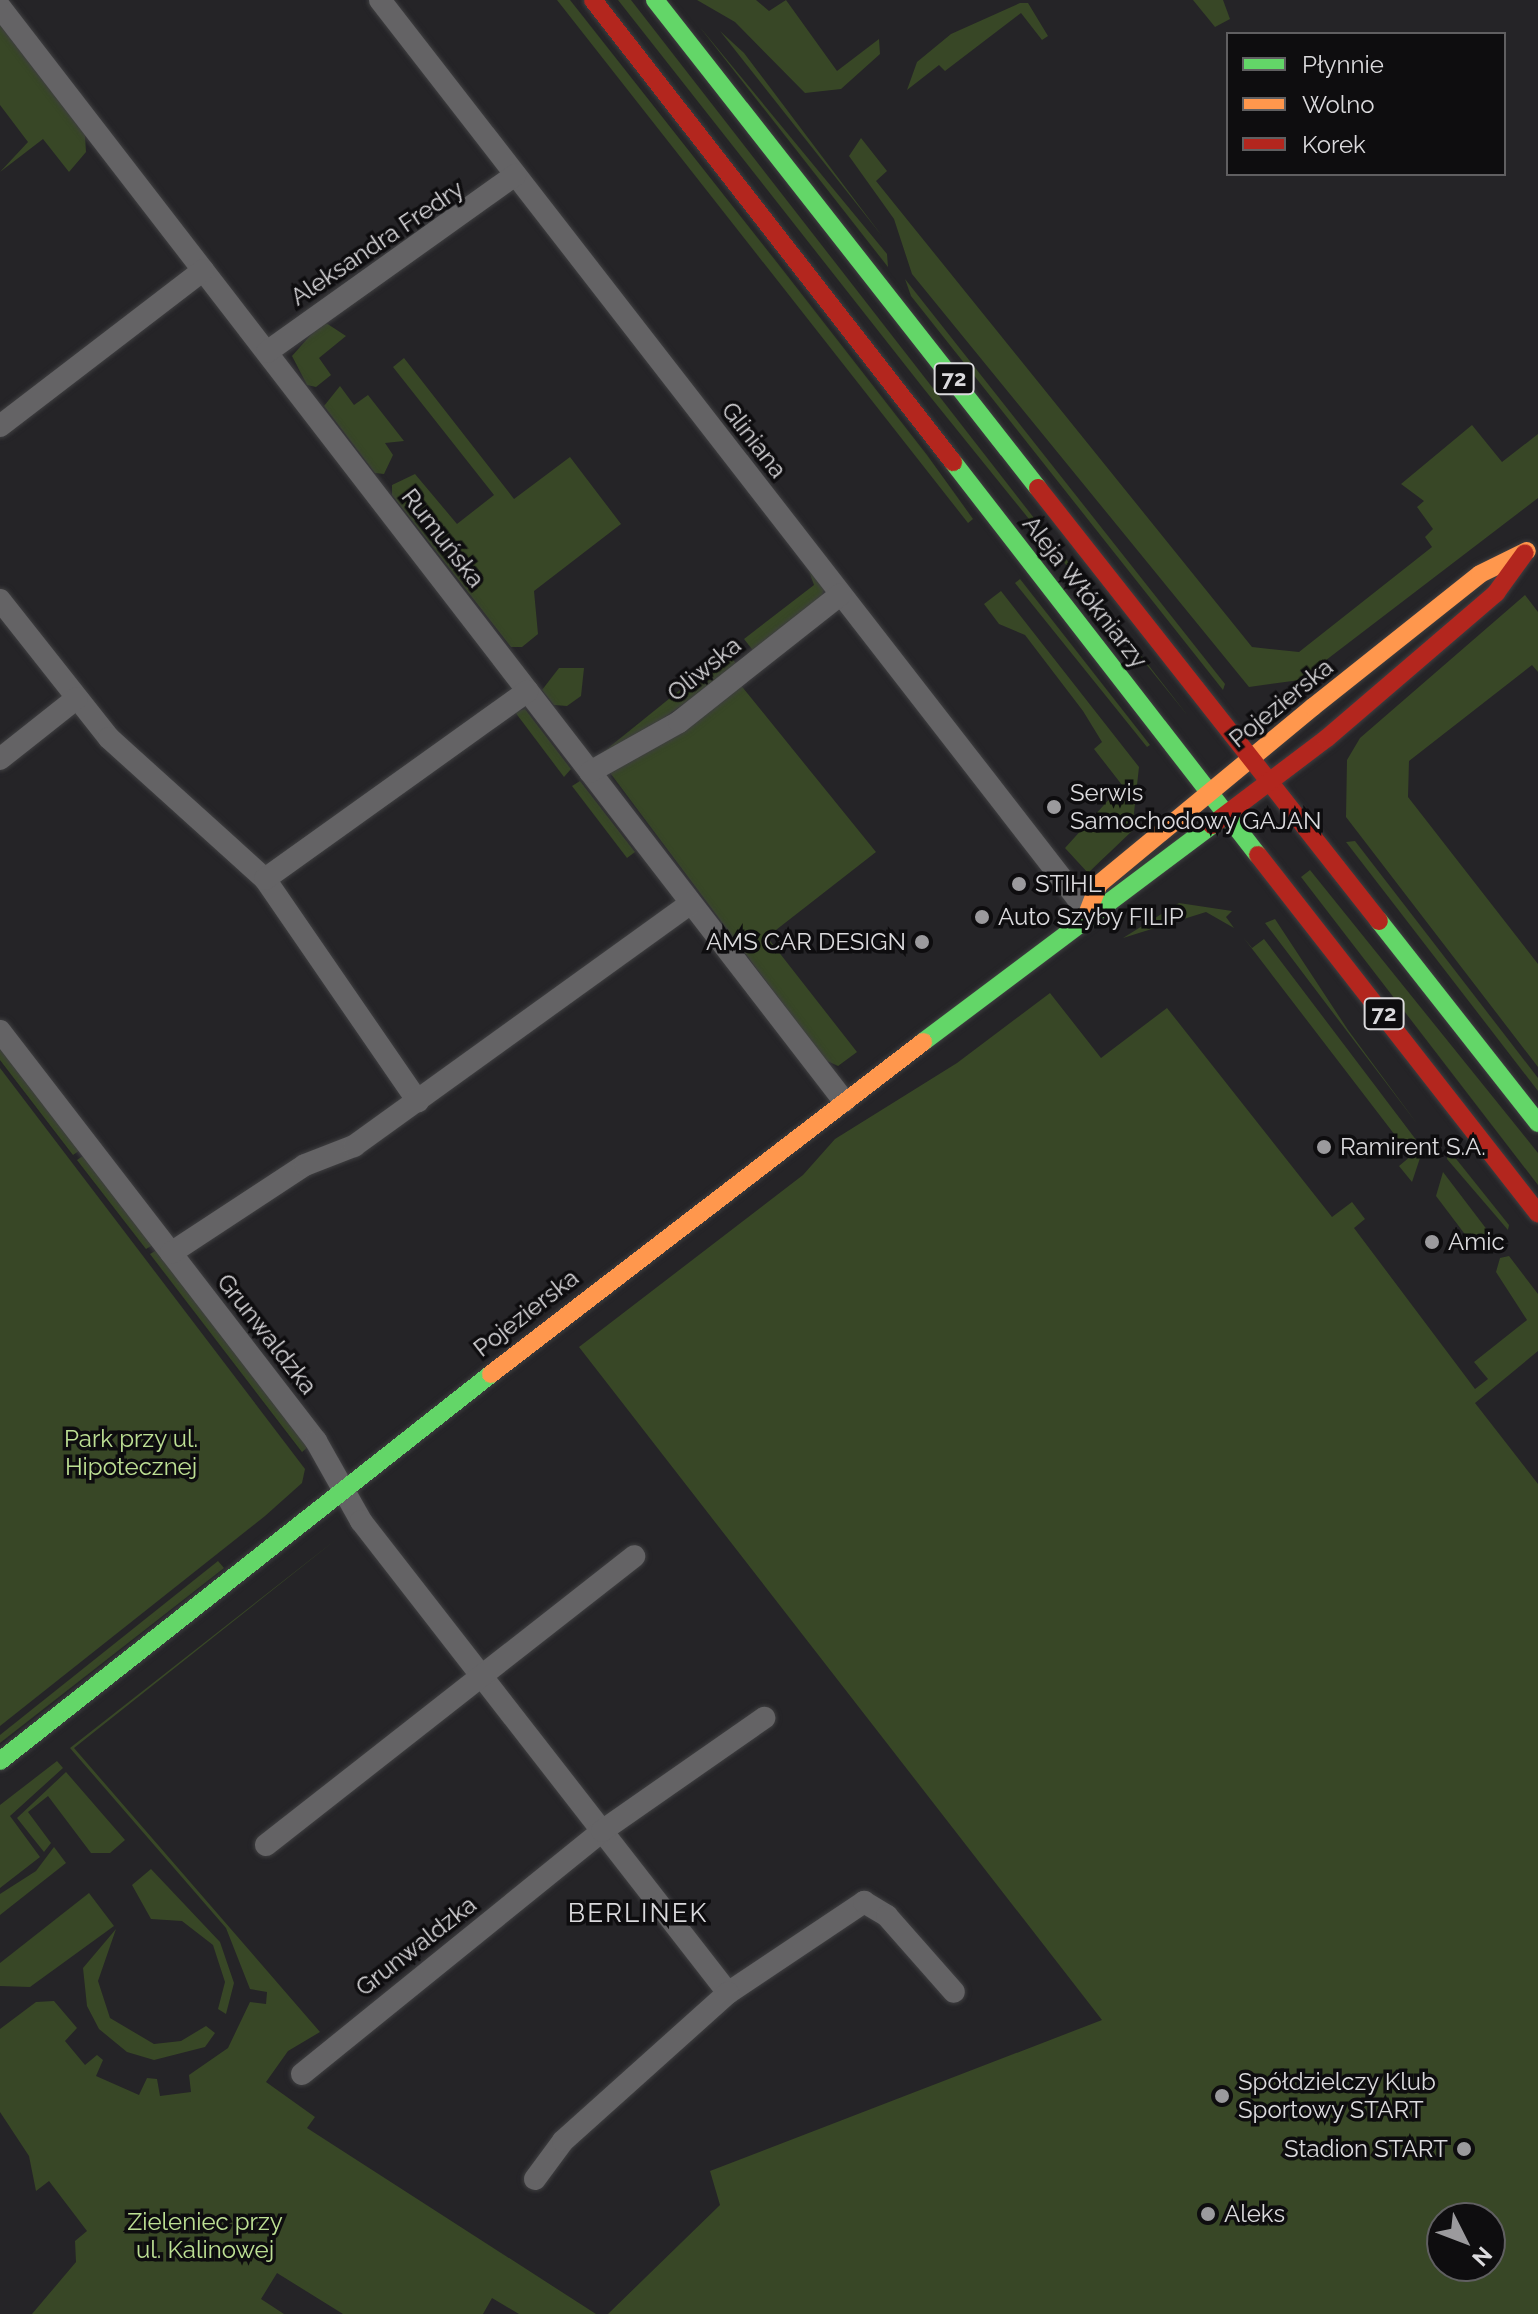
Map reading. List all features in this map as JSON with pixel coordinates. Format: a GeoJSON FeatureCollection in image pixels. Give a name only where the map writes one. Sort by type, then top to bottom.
{"type":"FeatureCollection","features":[{"type":"Feature","properties":{"kind":"main road","name":"Aleja Włókniarzy"},"geometry":{"type":"LineString","coordinates":[[593,0],[1538,1214]]}},
{"type":"Feature","properties":{"kind":"main road","name":"Aleja Włókniarzy"},"geometry":{"type":"LineString","coordinates":[[655,0],[1538,1123]]}},
{"type":"Feature","properties":{"kind":"main road","name":"Pojezierska"},"geometry":{"type":"LineString","coordinates":[[1088,912],[1099,884],[1252,757],[1480,574],[1531,548]]}},
{"type":"Feature","properties":{"kind":"main road","name":"Pojezierska"},"geometry":{"type":"LineString","coordinates":[[0,1761],[343,1489],[1088,912],[1116,903],[1272,781],[1496,593],[1531,548]]}},
{"type":"Feature","properties":{"kind":"street","name":"Gliniana"},"geometry":{"type":"LineString","coordinates":[[380,0],[1088,912]]}},
{"type":"Feature","properties":{"kind":"street","name":"Rumuńska"},"geometry":{"type":"LineString","coordinates":[[0,7],[844,1101]]}},
{"type":"Feature","properties":{"kind":"street","name":"Aleksandra Fredry"},"geometry":{"type":"LineString","coordinates":[[267,352],[515,175]]}},
{"type":"Feature","properties":{"kind":"street"},"geometry":{"type":"LineString","coordinates":[[0,426],[203,270]]}},
{"type":"Feature","properties":{"kind":"street","name":"Oliwska"},"geometry":{"type":"LineString","coordinates":[[590,772],[679,722],[841,594]]}},
{"type":"Feature","properties":{"kind":"street"},"geometry":{"type":"LineString","coordinates":[[0,600],[128,757],[265,879],[418,1102]]}},
{"type":"Feature","properties":{"kind":"street"},"geometry":{"type":"LineString","coordinates":[[265,879],[528,691]]}},
{"type":"Feature","properties":{"kind":"street"},"geometry":{"type":"LineString","coordinates":[[0,759],[77,698]]}},
{"type":"Feature","properties":{"kind":"street"},"geometry":{"type":"LineString","coordinates":[[171,1253],[418,1102],[691,903]]}},
{"type":"Feature","properties":{"kind":"street","name":"Grunwaldzka"},"geometry":{"type":"LineString","coordinates":[[0,1031],[316,1441],[343,1489],[480,1676],[728,1993]]}},
{"type":"Feature","properties":{"kind":"street"},"geometry":{"type":"LineString","coordinates":[[266,1845],[634,1556]]}},
{"type":"Feature","properties":{"kind":"street","name":"Grunwaldzka"},"geometry":{"type":"LineString","coordinates":[[302,2074],[602,1831],[764,1718]]}},
{"type":"Feature","properties":{"kind":"street"},"geometry":{"type":"LineString","coordinates":[[535,2179],[563,2141],[728,1993],[864,1902],[887,1916],[954,1992]]}},
{"type":"Feature","properties":{"kind":"green space"},"geometry":{"type":"Polygon","coordinates":[[[557,0],[570,0],[779,265],[927,455],[973,519],[968,523],[557,0]]]}},
{"type":"Feature","properties":{"kind":"green space"},"geometry":{"type":"Polygon","coordinates":[[[618,0],[631,0],[1188,716],[924,389],[618,0]]]}},
{"type":"Feature","properties":{"kind":"green space"},"geometry":{"type":"Polygon","coordinates":[[[697,0],[756,0],[769,11],[786,0],[837,71],[879,39],[880,54],[841,89],[805,93],[735,22],[697,0]]]}},
{"type":"Feature","properties":{"kind":"green space"},"geometry":{"type":"Polygon","coordinates":[[[1193,0],[1223,0],[1230,19],[1215,27],[1193,0]]]}},
{"type":"Feature","properties":{"kind":"green space"},"geometry":{"type":"Polygon","coordinates":[[[1020,3],[1028,3],[1048,36],[1042,40],[1021,13],[945,71],[939,65],[907,90],[917,62],[951,34],[1020,3]]]}},
{"type":"Feature","properties":{"kind":"green space"},"geometry":{"type":"Polygon","coordinates":[[[0,25],[85,135],[86,152],[69,172],[43,139],[0,172],[28,142],[0,105],[0,25]]]}},
{"type":"Feature","properties":{"kind":"green space"},"geometry":{"type":"Polygon","coordinates":[[[699,26],[887,254],[888,267],[699,26]]]}},
{"type":"Feature","properties":{"kind":"green space"},"geometry":{"type":"Polygon","coordinates":[[[720,31],[744,53],[882,236],[720,31]]]}},
{"type":"Feature","properties":{"kind":"green space"},"geometry":{"type":"Polygon","coordinates":[[[861,138],[887,171],[876,181],[1252,647],[1299,652],[1432,547],[1425,537],[1433,529],[1417,507],[1424,501],[1401,484],[1472,425],[1502,462],[1538,434],[1538,498],[1300,680],[1249,687],[912,274],[894,219],[849,156],[861,138]]]}},
{"type":"Feature","properties":{"kind":"green space"},"geometry":{"type":"Polygon","coordinates":[[[905,279],[1225,684],[1223,690],[911,296],[905,279]]]}},
{"type":"Feature","properties":{"kind":"green space"},"geometry":{"type":"Polygon","coordinates":[[[323,321],[346,336],[319,358],[331,375],[316,387],[307,385],[292,356],[323,321]]]}},
{"type":"Feature","properties":{"kind":"green space"},"geometry":{"type":"Polygon","coordinates":[[[404,358],[514,499],[570,457],[621,524],[534,591],[538,634],[522,647],[511,647],[392,495],[392,485],[415,474],[457,524],[494,495],[393,367],[404,358]]]}},
{"type":"Feature","properties":{"kind":"green space"},"geometry":{"type":"Polygon","coordinates":[[[340,386],[354,405],[368,395],[404,441],[385,443],[393,455],[384,474],[375,473],[324,406],[340,386]]]}},
{"type":"Feature","properties":{"kind":"green space"},"geometry":{"type":"Polygon","coordinates":[[[809,571],[824,589],[821,599],[755,653],[744,639],[814,585],[809,571]]]}},
{"type":"Feature","properties":{"kind":"green space"},"geometry":{"type":"Polygon","coordinates":[[[1020,579],[1150,745],[1147,747],[1015,583],[1020,579]]]}},
{"type":"Feature","properties":{"kind":"green space"},"geometry":{"type":"Polygon","coordinates":[[[1001,591],[1139,767],[1132,831],[1088,873],[1065,848],[1122,785],[1094,749],[1102,742],[1083,711],[1025,635],[999,624],[984,604],[1001,591]]]}},
{"type":"Feature","properties":{"kind":"green space"},"geometry":{"type":"Polygon","coordinates":[[[1525,595],[1538,612],[1538,672],[1532,665],[1409,761],[1408,797],[1538,964],[1538,1067],[1346,817],[1347,760],[1360,738],[1525,595]]]}},
{"type":"Feature","properties":{"kind":"green space"},"geometry":{"type":"Polygon","coordinates":[[[727,652],[738,666],[612,754],[602,753],[727,652]]]}},
{"type":"Feature","properties":{"kind":"green space"},"geometry":{"type":"Polygon","coordinates":[[[559,668],[584,668],[581,696],[567,706],[554,705],[542,690],[559,668]]]}},
{"type":"Feature","properties":{"kind":"green space"},"geometry":{"type":"Polygon","coordinates":[[[739,683],[876,852],[767,937],[857,1052],[838,1066],[825,1060],[608,770],[739,683]]]}},
{"type":"Feature","properties":{"kind":"green space"},"geometry":{"type":"Polygon","coordinates":[[[525,709],[571,769],[564,777],[515,712],[525,709]]]}},
{"type":"Feature","properties":{"kind":"green space"},"geometry":{"type":"Polygon","coordinates":[[[580,781],[635,852],[627,858],[572,786],[580,781]]]}},
{"type":"Feature","properties":{"kind":"green space"},"geometry":{"type":"Polygon","coordinates":[[[1355,841],[1538,1078],[1538,1091],[1346,842],[1355,841]]]}},
{"type":"Feature","properties":{"kind":"green space"},"geometry":{"type":"Polygon","coordinates":[[[1310,870],[1538,1153],[1538,1185],[1301,877],[1310,870]]]}},
{"type":"Feature","properties":{"kind":"green space"},"geometry":{"type":"Polygon","coordinates":[[[1179,903],[1232,911],[1226,917],[1234,928],[1206,912],[1123,938],[1179,903]]]}},
{"type":"Feature","properties":{"kind":"green space"},"geometry":{"type":"Polygon","coordinates":[[[1275,919],[1348,1030],[1418,1125],[1265,923],[1275,919]]]}},
{"type":"Feature","properties":{"kind":"green space"},"geometry":{"type":"Polygon","coordinates":[[[1243,937],[1252,948],[1264,939],[1423,1149],[1412,1182],[1399,1166],[1411,1156],[1243,937]]]}},
{"type":"Feature","properties":{"kind":"green space"},"geometry":{"type":"Polygon","coordinates":[[[1050,993],[1101,1058],[1167,1008],[1332,1217],[1352,1202],[1365,1219],[1354,1228],[1475,1389],[1488,1379],[1474,1362],[1527,1320],[1496,1272],[1500,1258],[1509,1256],[1538,1294],[1538,1351],[1475,1403],[1538,1484],[1538,2314],[608,2314],[720,2205],[710,2171],[1102,2020],[579,1347],[803,1175],[835,1139],[957,1063],[1050,993]]]}},
{"type":"Feature","properties":{"kind":"green space"},"geometry":{"type":"Polygon","coordinates":[[[0,1046],[80,1150],[73,1155],[0,1060],[0,1046]]]}},
{"type":"Feature","properties":{"kind":"green space","name":"Park przy ul. Hipotecznej"},"geometry":{"type":"Polygon","coordinates":[[[0,1068],[305,1469],[302,1483],[265,1516],[0,1726],[0,1068]]]}},
{"type":"Feature","properties":{"kind":"green space"},"geometry":{"type":"Polygon","coordinates":[[[1449,1150],[1509,1225],[1508,1230],[1447,1159],[1449,1150]]]}},
{"type":"Feature","properties":{"kind":"green space"},"geometry":{"type":"Polygon","coordinates":[[[84,1155],[153,1245],[146,1249],[77,1160],[84,1155]]]}},
{"type":"Feature","properties":{"kind":"green space"},"geometry":{"type":"Polygon","coordinates":[[[1443,1172],[1491,1235],[1467,1237],[1436,1196],[1443,1172]]]}},
{"type":"Feature","properties":{"kind":"green space"},"geometry":{"type":"Polygon","coordinates":[[[157,1250],[309,1446],[302,1452],[150,1254],[157,1250]]]}},
{"type":"Feature","properties":{"kind":"green space","name":"Zieleniec przy ul. Kalinowej"},"geometry":{"type":"Polygon","coordinates":[[[338,1538],[74,1748],[320,2032],[288,2051],[266,2082],[315,2117],[307,2128],[596,2314],[519,2314],[492,2298],[483,2314],[343,2314],[277,2273],[261,2299],[284,2314],[32,2314],[76,2262],[75,2241],[87,2231],[49,2181],[36,2191],[29,2156],[0,2112],[0,2029],[36,2002],[54,2001],[77,2028],[65,2041],[85,2065],[97,2055],[103,2060],[96,2076],[139,2095],[147,2078],[157,2079],[160,2096],[191,2092],[189,2075],[228,2048],[250,2002],[266,2004],[267,1992],[250,1989],[226,1928],[70,1748],[338,1538]]]}},
{"type":"Feature","properties":{"kind":"green space"},"geometry":{"type":"Polygon","coordinates":[[[218,1561],[224,1568],[0,1743],[0,1735],[218,1561]]]}},
{"type":"Feature","properties":{"kind":"green space"},"geometry":{"type":"Polygon","coordinates":[[[57,1761],[63,1768],[10,1816],[40,1857],[0,1888],[0,1805],[57,1761]]]}},
{"type":"Feature","properties":{"kind":"green space"},"geometry":{"type":"Polygon","coordinates":[[[66,1772],[125,1840],[110,1853],[91,1853],[48,1796],[28,1812],[51,1843],[44,1852],[17,1818],[66,1772]]]}},
{"type":"Feature","properties":{"kind":"green space"},"geometry":{"type":"Polygon","coordinates":[[[54,1847],[66,1863],[0,1915],[0,1894],[36,1871],[54,1847]]]}},
{"type":"Feature","properties":{"kind":"green space"},"geometry":{"type":"Polygon","coordinates":[[[151,1869],[220,1942],[234,1983],[226,2014],[218,2009],[225,1982],[213,1945],[182,1921],[151,1919],[132,1885],[151,1869]]]}},
{"type":"Feature","properties":{"kind":"green space"},"geometry":{"type":"Polygon","coordinates":[[[89,1893],[114,1926],[30,1987],[0,1986],[0,1963],[89,1893]]]}},
{"type":"Feature","properties":{"kind":"green space"},"geometry":{"type":"Polygon","coordinates":[[[116,1929],[98,1981],[110,2018],[154,2044],[181,2041],[206,2026],[215,2033],[205,2047],[154,2060],[127,2052],[99,2029],[87,2006],[83,1968],[116,1929]]]}},
{"type":"Feature","properties":{"kind":"traffic: fast"},"geometry":{"type":"LineString","coordinates":[[655,0],[1038,488]]}},
{"type":"Feature","properties":{"kind":"traffic: fast"},"geometry":{"type":"LineString","coordinates":[[953,462],[1258,855]]}},
{"type":"Feature","properties":{"kind":"traffic: fast"},"geometry":{"type":"LineString","coordinates":[[923,1042],[1212,825]]}},
{"type":"Feature","properties":{"kind":"traffic: fast"},"geometry":{"type":"LineString","coordinates":[[1379,921],[1538,1123]]}},
{"type":"Feature","properties":{"kind":"traffic: fast"},"geometry":{"type":"LineString","coordinates":[[0,1761],[491,1374]]}},
{"type":"Feature","properties":{"kind":"traffic: slow"},"geometry":{"type":"LineString","coordinates":[[1088,912],[1099,884],[1313,707],[1480,574],[1527,551]]}},
{"type":"Feature","properties":{"kind":"traffic: slow"},"geometry":{"type":"LineString","coordinates":[[491,1374],[923,1042]]}},
{"type":"Feature","properties":{"kind":"traffic: jam"},"geometry":{"type":"LineString","coordinates":[[593,0],[953,462]]}},
{"type":"Feature","properties":{"kind":"traffic: jam"},"geometry":{"type":"LineString","coordinates":[[1038,488],[1379,921]]}},
{"type":"Feature","properties":{"kind":"traffic: jam"},"geometry":{"type":"LineString","coordinates":[[1212,825],[1327,738],[1496,593],[1525,553]]}},
{"type":"Feature","properties":{"kind":"traffic: jam"},"geometry":{"type":"LineString","coordinates":[[1258,855],[1538,1214]]}},
{"type":"Feature","properties":{"kind":"place","name":"Serwis Samochodowy GAJAN"},"geometry":{"type":"Point","coordinates":[1054,807]}},
{"type":"Feature","properties":{"kind":"place","name":"STIHL"},"geometry":{"type":"Point","coordinates":[1019,884]}},
{"type":"Feature","properties":{"kind":"place","name":"Auto Szyby FILIP"},"geometry":{"type":"Point","coordinates":[982,917]}},
{"type":"Feature","properties":{"kind":"place","name":"AMS CAR DESIGN"},"geometry":{"type":"Point","coordinates":[922,942]}},
{"type":"Feature","properties":{"kind":"place","name":"Ramirent S.A."},"geometry":{"type":"Point","coordinates":[1324,1147]}},
{"type":"Feature","properties":{"kind":"place","name":"Amic"},"geometry":{"type":"Point","coordinates":[1432,1242]}},
{"type":"Feature","properties":{"kind":"place","name":"Spółdzielczy Klub Sportowy START"},"geometry":{"type":"Point","coordinates":[1222,2096]}},
{"type":"Feature","properties":{"kind":"place","name":"Stadion START"},"geometry":{"type":"Point","coordinates":[1464,2149]}},
{"type":"Feature","properties":{"kind":"place","name":"Aleks"},"geometry":{"type":"Point","coordinates":[1208,2214]}},
{"type":"Feature","properties":{"kind":"district","name":"BERLINEK"},"geometry":{"type":"Point","coordinates":[638,1914]}}]}
